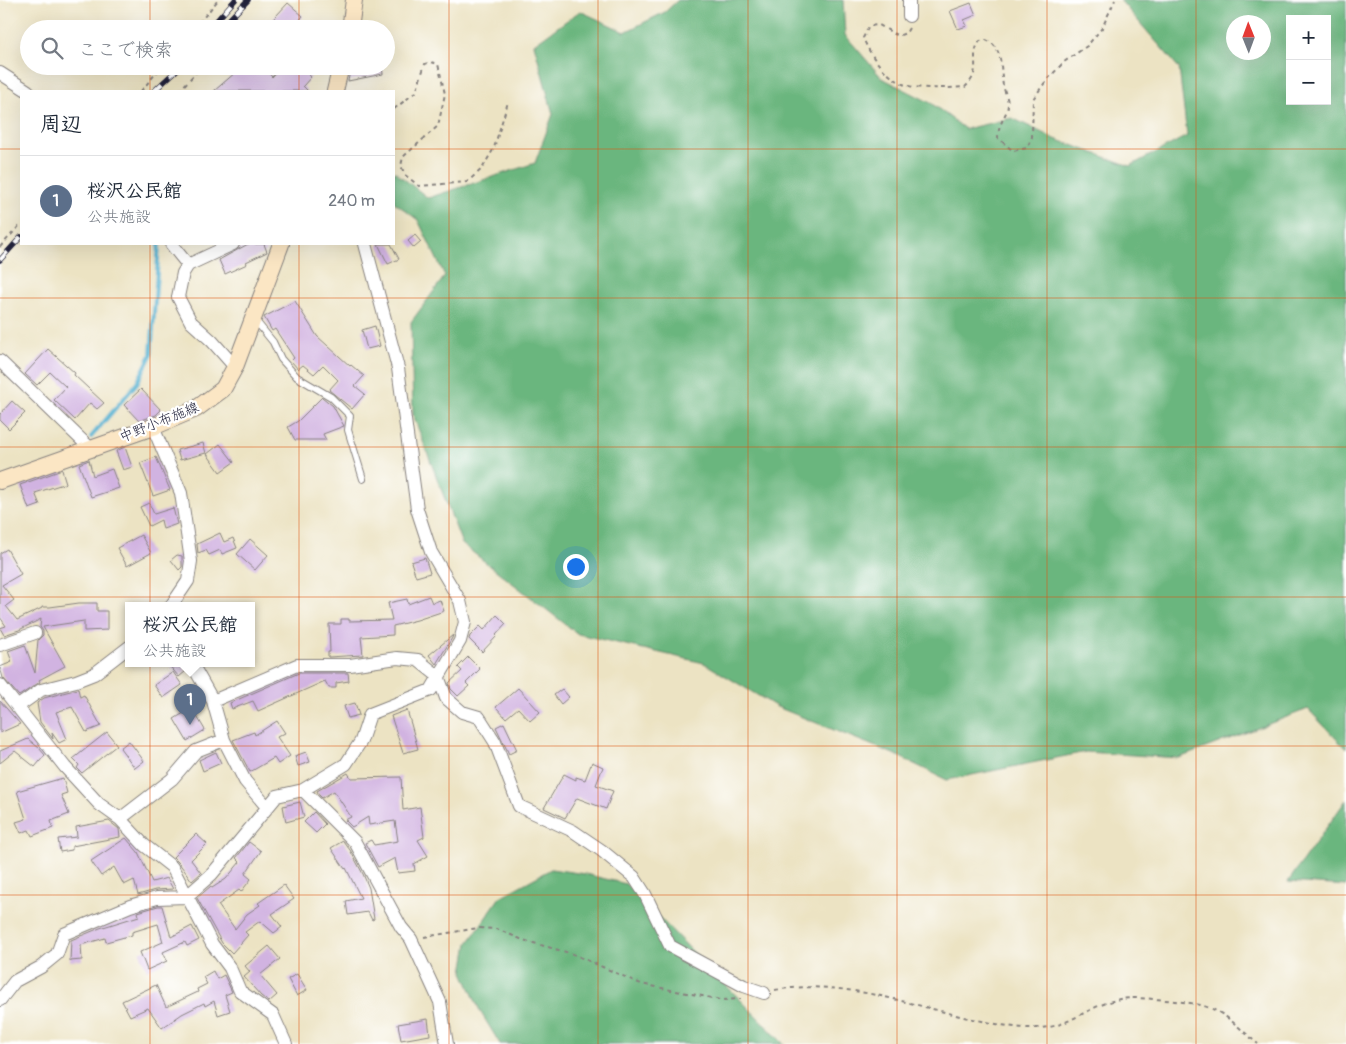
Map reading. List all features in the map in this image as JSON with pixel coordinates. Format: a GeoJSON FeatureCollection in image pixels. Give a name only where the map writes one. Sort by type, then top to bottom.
{"type":"FeatureCollection","features":[{"type":"Feature","properties":{"kind":"main road"},"geometry":{"type":"LineString","coordinates":[[351,20],[354,0]]}},
{"type":"Feature","properties":{"kind":"main road"},"geometry":{"type":"LineString","coordinates":[[334,90],[338,75]]}},
{"type":"Feature","properties":{"kind":"main road","name":"中野小布施線"},"geometry":{"type":"LineString","coordinates":[[0,481],[196,409],[222,389],[235,367],[281,245]]}},
{"type":"Feature","properties":{"kind":"street"},"geometry":{"type":"LineString","coordinates":[[909,0],[909,16]]}},
{"type":"Feature","properties":{"kind":"street"},"geometry":{"type":"LineString","coordinates":[[0,74],[26,90]]}},
{"type":"Feature","properties":{"kind":"street"},"geometry":{"type":"LineString","coordinates":[[172,245],[188,265]]}},
{"type":"Feature","properties":{"kind":"street"},"geometry":{"type":"LineString","coordinates":[[231,245],[188,265],[183,273],[178,297],[191,322],[212,341],[235,367]]}},
{"type":"Feature","properties":{"kind":"street"},"geometry":{"type":"LineString","coordinates":[[0,1000],[15,980],[41,966],[57,954],[64,934],[130,906],[157,898],[186,897],[212,874],[277,796],[303,790],[346,764],[361,741],[370,714],[431,690],[460,641],[465,622],[460,601],[431,552],[417,509],[398,368],[365,245]]}},
{"type":"Feature","properties":{"kind":"street"},"geometry":{"type":"LineString","coordinates":[[0,361],[91,449]]}},
{"type":"Feature","properties":{"kind":"street"},"geometry":{"type":"LineString","coordinates":[[154,426],[181,493],[191,561],[188,581],[174,602]]}},
{"type":"Feature","properties":{"kind":"street"},"geometry":{"type":"LineString","coordinates":[[0,645],[35,633]]}},
{"type":"Feature","properties":{"kind":"street"},"geometry":{"type":"LineString","coordinates":[[17,707],[41,690],[94,674],[125,650]]}},
{"type":"Feature","properties":{"kind":"street"},"geometry":{"type":"LineString","coordinates":[[213,701],[297,665],[350,665],[397,658],[418,660],[438,676],[446,698],[462,712],[479,717],[495,742],[519,806],[573,831],[634,876],[645,894],[670,946],[744,986],[764,992]]}},
{"type":"Feature","properties":{"kind":"street"},"geometry":{"type":"LineString","coordinates":[[193,667],[213,701],[224,740],[245,781],[266,807]]}},
{"type":"Feature","properties":{"kind":"street"},"geometry":{"type":"LineString","coordinates":[[0,685],[64,767],[99,804],[120,819],[144,845],[172,867],[212,944],[230,968],[240,991],[273,1015],[286,1044]]}},
{"type":"Feature","properties":{"kind":"street"},"geometry":{"type":"LineString","coordinates":[[120,819],[172,779],[196,751],[224,740]]}},
{"type":"Feature","properties":{"kind":"street"},"geometry":{"type":"LineString","coordinates":[[303,790],[355,842],[401,927],[411,940],[440,1002],[447,1044]]}},
{"type":"Feature","properties":{"kind":"lane"},"geometry":{"type":"LineString","coordinates":[[253,317],[273,342],[281,359],[297,377],[331,397],[350,416],[348,430],[363,479]]}},
{"type":"Feature","properties":{"kind":"path"},"geometry":{"type":"LineString","coordinates":[[201,20],[218,0]]}},
{"type":"Feature","properties":{"kind":"path"},"geometry":{"type":"LineString","coordinates":[[909,16],[910,26],[906,33],[898,36],[878,25],[869,26],[863,38],[879,66],[904,84],[934,88],[965,88],[973,80],[976,70],[975,57],[977,45],[980,41],[990,41],[1000,56],[1008,106],[998,128],[998,138],[1013,151],[1027,148],[1032,137],[1033,99],[1046,81],[1064,62],[1087,46],[1102,28],[1115,0]]}},
{"type":"Feature","properties":{"kind":"path"},"geometry":{"type":"LineString","coordinates":[[395,108],[416,92],[425,64],[431,62],[438,64],[445,94],[438,126],[403,157],[401,166],[405,175],[419,186],[438,185],[467,182],[482,169],[494,148],[508,102]]}},
{"type":"Feature","properties":{"kind":"path"},"geometry":{"type":"LineString","coordinates":[[142,90],[154,75]]}},
{"type":"Feature","properties":{"kind":"path"},"geometry":{"type":"LineString","coordinates":[[180,90],[194,75]]}},
{"type":"Feature","properties":{"kind":"path"},"geometry":{"type":"LineString","coordinates":[[0,247],[20,225]]}},
{"type":"Feature","properties":{"kind":"path"},"geometry":{"type":"LineString","coordinates":[[411,940],[478,928],[497,930],[523,940],[573,954],[642,984],[664,990],[731,1000],[788,988],[841,989],[992,1024],[1039,1028],[1072,1020],[1092,1009],[1121,999],[1177,1002],[1213,1008],[1221,1012],[1258,1044]]}},
{"type":"Feature","properties":{"kind":"green space"},"geometry":{"type":"Polygon","coordinates":[[[678,0],[843,0],[845,35],[882,78],[931,103],[965,129],[1012,118],[1055,139],[1130,166],[1187,136],[1179,68],[1120,0],[1346,0],[1346,749],[1308,709],[1179,758],[1086,752],[947,780],[896,755],[777,707],[704,663],[578,634],[462,544],[413,415],[411,322],[445,276],[418,220],[395,203],[395,172],[428,198],[535,163],[553,114],[534,44],[580,11],[625,32],[665,12],[678,0]]]}},
{"type":"Feature","properties":{"kind":"green space"},"geometry":{"type":"Polygon","coordinates":[[[1346,800],[1346,886],[1288,882],[1346,800]]]}},
{"type":"Feature","properties":{"kind":"green space"},"geometry":{"type":"Polygon","coordinates":[[[551,869],[585,874],[626,884],[784,1044],[500,1044],[480,1011],[463,972],[468,943],[500,897],[551,869]]]}},
{"type":"Feature","properties":{"kind":"building"},"geometry":{"type":"Polygon","coordinates":[[[288,3],[303,16],[300,20],[272,20],[288,3]]]}},
{"type":"Feature","properties":{"kind":"building"},"geometry":{"type":"Polygon","coordinates":[[[971,3],[976,15],[964,20],[967,26],[958,29],[950,11],[971,3]]]}},
{"type":"Feature","properties":{"kind":"building"},"geometry":{"type":"Polygon","coordinates":[[[233,75],[270,75],[272,77],[274,75],[309,75],[311,77],[303,86],[307,90],[215,90],[233,75]]]}},
{"type":"Feature","properties":{"kind":"building"},"geometry":{"type":"Polygon","coordinates":[[[349,75],[378,75],[348,81],[349,75]]]}},
{"type":"Feature","properties":{"kind":"building"},"geometry":{"type":"Polygon","coordinates":[[[415,235],[421,242],[414,248],[408,241],[415,235]]]}},
{"type":"Feature","properties":{"kind":"building"},"geometry":{"type":"Polygon","coordinates":[[[246,245],[264,245],[267,252],[225,274],[219,260],[246,245]]]}},
{"type":"Feature","properties":{"kind":"building"},"geometry":{"type":"Polygon","coordinates":[[[378,245],[392,245],[399,259],[388,264],[378,245]]]}},
{"type":"Feature","properties":{"kind":"building"},"geometry":{"type":"Polygon","coordinates":[[[295,301],[317,336],[364,376],[355,386],[365,394],[352,409],[329,390],[338,380],[323,365],[314,374],[303,365],[298,369],[291,361],[294,358],[275,329],[272,331],[264,317],[295,301]]]}},
{"type":"Feature","properties":{"kind":"building"},"geometry":{"type":"Polygon","coordinates":[[[375,326],[380,346],[367,349],[362,330],[375,326]]]}},
{"type":"Feature","properties":{"kind":"building"},"geometry":{"type":"Polygon","coordinates":[[[48,349],[104,403],[97,409],[90,403],[75,420],[54,400],[66,387],[50,372],[37,385],[25,374],[48,349]]]}},
{"type":"Feature","properties":{"kind":"building"},"geometry":{"type":"Polygon","coordinates":[[[141,389],[161,410],[156,415],[139,421],[124,405],[141,389]]]}},
{"type":"Feature","properties":{"kind":"building"},"geometry":{"type":"Polygon","coordinates":[[[322,397],[333,406],[344,426],[323,434],[326,440],[295,440],[288,427],[298,421],[322,397]]]}},
{"type":"Feature","properties":{"kind":"building"},"geometry":{"type":"Polygon","coordinates":[[[12,401],[25,413],[9,429],[0,420],[0,414],[12,401]]]}},
{"type":"Feature","properties":{"kind":"building"},"geometry":{"type":"Polygon","coordinates":[[[203,443],[206,453],[180,460],[177,450],[203,443]]]}},
{"type":"Feature","properties":{"kind":"building"},"geometry":{"type":"Polygon","coordinates":[[[220,444],[234,462],[220,472],[207,454],[220,444]]]}},
{"type":"Feature","properties":{"kind":"building"},"geometry":{"type":"Polygon","coordinates":[[[125,447],[132,467],[123,470],[116,451],[125,447]]]}},
{"type":"Feature","properties":{"kind":"building"},"geometry":{"type":"Polygon","coordinates":[[[156,457],[170,490],[153,496],[140,463],[156,457]]]}},
{"type":"Feature","properties":{"kind":"building"},"geometry":{"type":"Polygon","coordinates":[[[89,460],[93,476],[112,469],[119,488],[91,497],[79,464],[89,460]]]}},
{"type":"Feature","properties":{"kind":"building"},"geometry":{"type":"Polygon","coordinates":[[[62,470],[66,483],[35,493],[40,505],[29,509],[20,485],[62,470]]]}},
{"type":"Feature","properties":{"kind":"building"},"geometry":{"type":"Polygon","coordinates":[[[149,503],[154,514],[173,508],[177,524],[163,529],[161,520],[149,526],[140,507],[149,503]]]}},
{"type":"Feature","properties":{"kind":"building"},"geometry":{"type":"Polygon","coordinates":[[[220,533],[224,542],[233,538],[237,548],[222,554],[220,550],[209,555],[206,550],[198,553],[197,544],[220,533]]]}},
{"type":"Feature","properties":{"kind":"building"},"geometry":{"type":"Polygon","coordinates":[[[141,535],[151,553],[127,566],[117,548],[141,535]]]}},
{"type":"Feature","properties":{"kind":"building"},"geometry":{"type":"Polygon","coordinates":[[[250,539],[268,555],[255,570],[237,554],[250,539]]]}},
{"type":"Feature","properties":{"kind":"building"},"geometry":{"type":"Polygon","coordinates":[[[7,549],[21,574],[2,585],[14,600],[6,606],[17,620],[42,607],[79,603],[97,603],[97,611],[107,611],[107,630],[84,631],[84,621],[43,627],[65,666],[39,680],[40,682],[19,696],[3,678],[0,667],[12,662],[8,651],[25,645],[35,673],[38,640],[43,635],[43,631],[40,627],[41,619],[4,635],[0,628],[6,626],[0,617],[0,553],[7,549]]]}},
{"type":"Feature","properties":{"kind":"building"},"geometry":{"type":"Polygon","coordinates":[[[177,555],[182,556],[182,567],[179,570],[171,560],[177,555]]]}},
{"type":"Feature","properties":{"kind":"building"},"geometry":{"type":"Polygon","coordinates":[[[425,558],[430,573],[416,577],[411,562],[425,558]]]}},
{"type":"Feature","properties":{"kind":"building"},"geometry":{"type":"Polygon","coordinates":[[[429,596],[432,603],[440,600],[444,611],[393,626],[393,635],[361,637],[363,655],[328,657],[328,652],[330,652],[329,624],[341,624],[341,619],[349,619],[349,621],[392,620],[388,603],[407,599],[408,604],[429,596]]]}},
{"type":"Feature","properties":{"kind":"building"},"geometry":{"type":"Polygon","coordinates":[[[497,615],[506,624],[482,652],[469,639],[470,636],[480,626],[484,630],[497,615]]]}},
{"type":"Feature","properties":{"kind":"building"},"geometry":{"type":"Polygon","coordinates":[[[453,635],[452,638],[436,664],[429,655],[453,635]]]}},
{"type":"Feature","properties":{"kind":"building"},"geometry":{"type":"Polygon","coordinates":[[[468,657],[480,669],[466,683],[469,686],[458,696],[451,689],[449,683],[462,671],[458,667],[468,657]]]}},
{"type":"Feature","properties":{"kind":"building"},"geometry":{"type":"Polygon","coordinates":[[[171,667],[184,667],[186,671],[179,677],[171,667]]]}},
{"type":"Feature","properties":{"kind":"building"},"geometry":{"type":"Polygon","coordinates":[[[173,672],[182,685],[163,698],[154,685],[173,672]]]}},
{"type":"Feature","properties":{"kind":"building"},"geometry":{"type":"Polygon","coordinates":[[[299,673],[348,673],[349,681],[336,683],[336,688],[329,688],[325,681],[258,711],[253,701],[232,709],[230,703],[299,673]]]}},
{"type":"Feature","properties":{"kind":"building"},"geometry":{"type":"Polygon","coordinates":[[[518,688],[540,712],[530,721],[518,708],[506,718],[496,707],[518,688]]]}},
{"type":"Feature","properties":{"kind":"building"},"geometry":{"type":"Polygon","coordinates":[[[78,689],[80,697],[84,695],[101,726],[86,732],[72,707],[56,712],[67,739],[59,743],[52,733],[53,739],[40,722],[37,703],[44,698],[78,689]]]}},
{"type":"Feature","properties":{"kind":"building"},"geometry":{"type":"Polygon","coordinates":[[[562,689],[569,697],[561,704],[554,695],[562,689]]]}},
{"type":"Feature","properties":{"kind":"building"},"geometry":{"type":"Polygon","coordinates":[[[0,701],[20,724],[0,733],[0,701]]]}},
{"type":"Feature","properties":{"kind":"building"},"geometry":{"type":"Polygon","coordinates":[[[355,703],[359,715],[348,718],[344,706],[355,703]]]}},
{"type":"Feature","properties":{"kind":"building"},"geometry":{"type":"Polygon","coordinates":[[[192,708],[205,730],[187,741],[174,719],[192,708]]]}},
{"type":"Feature","properties":{"kind":"building"},"geometry":{"type":"Polygon","coordinates":[[[407,710],[418,749],[403,753],[391,716],[407,710]]]}},
{"type":"Feature","properties":{"kind":"building"},"geometry":{"type":"Polygon","coordinates":[[[277,721],[285,733],[277,737],[290,756],[278,764],[274,758],[250,772],[233,740],[254,732],[255,735],[277,721]]]}},
{"type":"Feature","properties":{"kind":"building"},"geometry":{"type":"Polygon","coordinates":[[[504,723],[517,750],[509,754],[496,727],[504,723]]]}},
{"type":"Feature","properties":{"kind":"building"},"geometry":{"type":"Polygon","coordinates":[[[107,732],[117,745],[82,773],[77,768],[79,765],[73,759],[107,732]]]}},
{"type":"Feature","properties":{"kind":"building"},"geometry":{"type":"Polygon","coordinates":[[[28,739],[45,755],[35,767],[15,751],[0,763],[0,751],[28,739]]]}},
{"type":"Feature","properties":{"kind":"building"},"geometry":{"type":"Polygon","coordinates":[[[129,741],[144,761],[135,768],[120,748],[129,741]]]}},
{"type":"Feature","properties":{"kind":"building"},"geometry":{"type":"Polygon","coordinates":[[[216,752],[221,763],[203,771],[199,760],[216,752]]]}},
{"type":"Feature","properties":{"kind":"building"},"geometry":{"type":"Polygon","coordinates":[[[306,752],[310,762],[298,766],[295,756],[306,752]]]}},
{"type":"Feature","properties":{"kind":"building"},"geometry":{"type":"Polygon","coordinates":[[[592,762],[603,767],[596,785],[613,791],[606,809],[577,798],[565,818],[544,808],[564,774],[576,780],[576,777],[585,780],[592,762]]]}},
{"type":"Feature","properties":{"kind":"building"},"geometry":{"type":"Polygon","coordinates":[[[348,773],[351,778],[401,777],[403,810],[420,807],[424,837],[418,840],[428,856],[414,864],[415,871],[398,873],[395,858],[378,867],[365,843],[371,840],[374,845],[398,841],[395,821],[369,825],[368,817],[352,827],[345,820],[351,817],[334,791],[322,798],[319,795],[317,791],[348,773]]]}},
{"type":"Feature","properties":{"kind":"building"},"geometry":{"type":"Polygon","coordinates":[[[63,778],[67,793],[61,795],[69,814],[51,821],[53,828],[32,836],[29,830],[21,833],[16,822],[26,819],[17,791],[63,778]]]}},
{"type":"Feature","properties":{"kind":"building"},"geometry":{"type":"Polygon","coordinates":[[[300,802],[304,817],[286,822],[283,806],[300,802]]]}},
{"type":"Feature","properties":{"kind":"building"},"geometry":{"type":"Polygon","coordinates":[[[314,812],[325,824],[316,833],[304,822],[314,812]]]}},
{"type":"Feature","properties":{"kind":"building"},"geometry":{"type":"Polygon","coordinates":[[[109,821],[119,829],[120,837],[72,846],[72,850],[60,852],[58,839],[77,837],[76,827],[109,821]]]}},
{"type":"Feature","properties":{"kind":"building"},"geometry":{"type":"Polygon","coordinates":[[[196,834],[207,844],[191,860],[201,873],[192,881],[173,857],[196,834]]]}},
{"type":"Feature","properties":{"kind":"building"},"geometry":{"type":"Polygon","coordinates":[[[126,838],[138,852],[152,882],[167,878],[173,889],[155,890],[138,895],[134,880],[124,885],[114,867],[101,876],[91,861],[126,838]]]}},
{"type":"Feature","properties":{"kind":"building"},"geometry":{"type":"Polygon","coordinates":[[[343,841],[350,850],[369,888],[374,919],[372,920],[368,912],[348,915],[346,901],[361,898],[346,868],[331,848],[343,841]]]}},
{"type":"Feature","properties":{"kind":"building"},"geometry":{"type":"Polygon","coordinates":[[[249,842],[261,851],[245,874],[251,879],[241,892],[239,890],[218,905],[235,929],[247,914],[260,905],[258,903],[284,885],[294,899],[272,914],[282,927],[274,933],[260,921],[245,932],[248,935],[232,953],[222,943],[197,898],[211,886],[212,888],[226,879],[240,862],[236,858],[249,842]]]}},
{"type":"Feature","properties":{"kind":"building"},"geometry":{"type":"Polygon","coordinates":[[[162,906],[171,937],[192,926],[199,940],[187,946],[185,942],[163,952],[167,961],[147,970],[140,952],[163,942],[158,924],[132,932],[132,935],[106,942],[105,938],[81,945],[82,960],[70,961],[71,940],[100,928],[139,916],[138,912],[162,906]]]}},
{"type":"Feature","properties":{"kind":"building"},"geometry":{"type":"Polygon","coordinates":[[[269,946],[280,959],[260,975],[277,995],[269,1002],[244,977],[250,972],[245,966],[269,946]]]}},
{"type":"Feature","properties":{"kind":"building"},"geometry":{"type":"Polygon","coordinates":[[[213,971],[217,979],[224,975],[232,992],[225,995],[230,1011],[218,1015],[214,1001],[205,1006],[204,1003],[182,1014],[162,1028],[148,1008],[130,1016],[122,1001],[156,985],[166,1007],[198,992],[197,989],[207,984],[203,977],[213,971]]]}},
{"type":"Feature","properties":{"kind":"building"},"geometry":{"type":"Polygon","coordinates":[[[297,974],[307,990],[297,996],[288,979],[297,974]]]}},
{"type":"Feature","properties":{"kind":"building"},"geometry":{"type":"Polygon","coordinates":[[[428,1019],[430,1035],[401,1040],[398,1024],[428,1019]]]}},
{"type":"Feature","properties":{"kind":"waterway"},"geometry":{"type":"LineString","coordinates":[[91,437],[137,383],[151,355],[159,245]]}},
{"type":"Feature","properties":{"kind":"railway"},"geometry":{"type":"LineString","coordinates":[[217,20],[235,0]]}},
{"type":"Feature","properties":{"kind":"railway"},"geometry":{"type":"LineString","coordinates":[[229,20],[248,0]]}},
{"type":"Feature","properties":{"kind":"railway"},"geometry":{"type":"LineString","coordinates":[[155,90],[171,75]]}},
{"type":"Feature","properties":{"kind":"railway"},"geometry":{"type":"LineString","coordinates":[[0,260],[20,238]]}},
{"type":"Feature","properties":{"kind":"place","name":"桜沢公民館"},"geometry":{"type":"Point","coordinates":[190,725]}}]}
